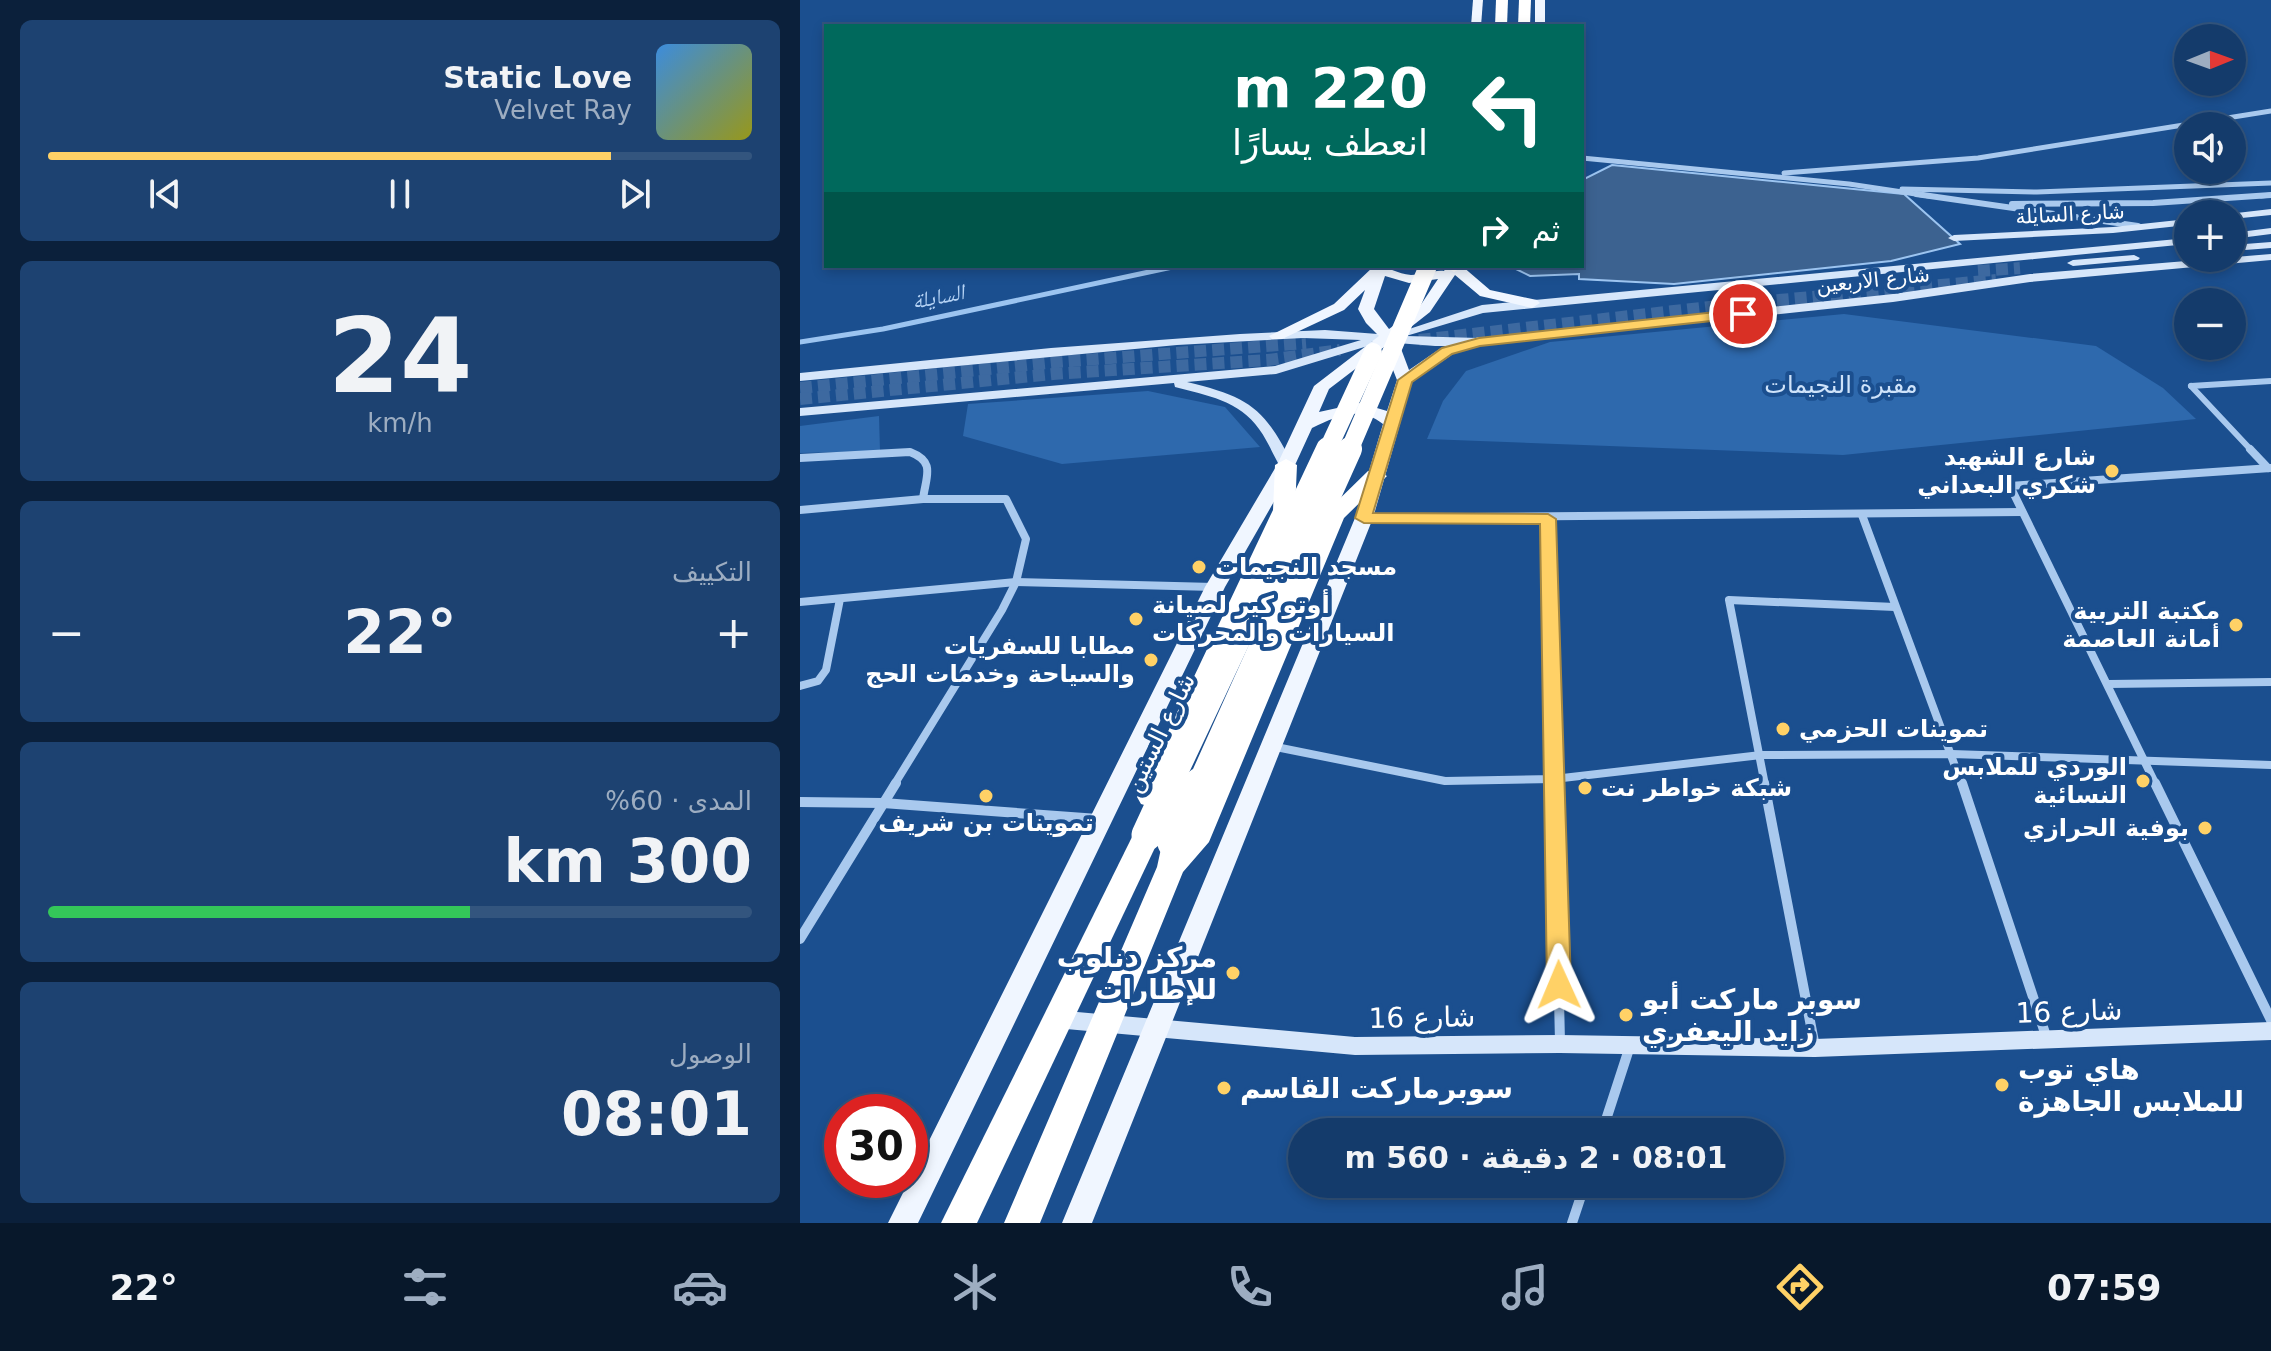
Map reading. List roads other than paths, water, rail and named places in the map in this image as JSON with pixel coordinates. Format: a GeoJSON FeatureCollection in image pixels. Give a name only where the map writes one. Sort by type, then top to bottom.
{"type":"FeatureCollection","features":[{"type":"Feature","properties":{"kind":"highway"},"geometry":{"type":"LineString","coordinates":[[1501,24],[1502,0]]}},
{"type":"Feature","properties":{"kind":"highway"},"geometry":{"type":"LineString","coordinates":[[1524,24],[1525,0]]}},
{"type":"Feature","properties":{"kind":"highway","name":"شارع الستين"},"geometry":{"type":"LineString","coordinates":[[1022,1223],[1107,1023],[1156,851],[1411,268]]}},
{"type":"Feature","properties":{"kind":"highway","name":"شارع الستين"},"geometry":{"type":"LineString","coordinates":[[959,1223],[1055,1019],[1156,851],[1322,513],[1427,268]]}},
{"type":"Feature","properties":{"kind":"highway"},"geometry":{"type":"LineString","coordinates":[[1286,465],[1284,510],[1131,839],[1156,851],[1195,842],[1334,515],[1376,476]]}},
{"type":"Feature","properties":{"kind":"main road"},"geometry":{"type":"LineString","coordinates":[[1476,24],[1478,0]]}},
{"type":"Feature","properties":{"kind":"main road"},"geometry":{"type":"LineString","coordinates":[[1540,0],[1540,24]]}},
{"type":"Feature","properties":{"kind":"main road"},"geometry":{"type":"LineString","coordinates":[[2246,215],[2271,212]]}},
{"type":"Feature","properties":{"kind":"main road","name":"شارع السايلة"},"geometry":{"type":"LineString","coordinates":[[1954,238],[2174,224]]}},
{"type":"Feature","properties":{"kind":"main road"},"geometry":{"type":"LineString","coordinates":[[2246,234],[2271,231]]}},
{"type":"Feature","properties":{"kind":"main road"},"geometry":{"type":"LineString","coordinates":[[800,412],[1167,381],[1296,366],[1353,345],[1389,338],[1462,313],[1532,303],[2174,242]]}},
{"type":"Feature","properties":{"kind":"main road"},"geometry":{"type":"LineString","coordinates":[[2246,247],[2271,245]]}},
{"type":"Feature","properties":{"kind":"main road"},"geometry":{"type":"LineString","coordinates":[[2140,246],[2020,268],[2174,253]]}},
{"type":"Feature","properties":{"kind":"main road","name":"شارع الاربعين"},"geometry":{"type":"LineString","coordinates":[[800,377],[964,360],[1277,336],[1327,334],[1432,343],[1479,342],[1893,298],[2030,278],[2271,257]]}},
{"type":"Feature","properties":{"kind":"main road"},"geometry":{"type":"LineString","coordinates":[[1277,336],[1339,307],[1379,268]]}},
{"type":"Feature","properties":{"kind":"main road"},"geometry":{"type":"LineString","coordinates":[[1380,268],[1366,309],[1371,320],[1389,338],[1405,380]]}},
{"type":"Feature","properties":{"kind":"main road"},"geometry":{"type":"LineString","coordinates":[[1384,268],[1405,279],[1434,276],[1450,268]]}},
{"type":"Feature","properties":{"kind":"main road","name":"شارع الستين"},"geometry":{"type":"LineString","coordinates":[[903,1223],[1215,587],[1286,465],[1322,386],[1333,374],[1389,338],[1425,309],[1453,268]]}},
{"type":"Feature","properties":{"kind":"main road"},"geometry":{"type":"LineString","coordinates":[[1456,268],[1485,293],[1532,303]]}},
{"type":"Feature","properties":{"kind":"main road"},"geometry":{"type":"LineString","coordinates":[[1462,313],[1454,325],[1456,332],[1479,342]]}},
{"type":"Feature","properties":{"kind":"main road"},"geometry":{"type":"LineString","coordinates":[[1277,336],[1297,341],[1307,350],[1303,361],[1296,366]]}},
{"type":"Feature","properties":{"kind":"main road"},"geometry":{"type":"LineString","coordinates":[[1077,1223],[1154,1027],[1364,518],[1405,380],[1447,351],[1479,342]]}},
{"type":"Feature","properties":{"kind":"main road"},"geometry":{"type":"LineString","coordinates":[[1167,381],[1239,401],[1256,412],[1269,429],[1286,465]]}},
{"type":"Feature","properties":{"kind":"main road"},"geometry":{"type":"LineString","coordinates":[[1306,424],[1334,410],[1359,407],[1380,412],[1391,422]]}},
{"type":"Feature","properties":{"kind":"main road","name":"شارع 16"},"geometry":{"type":"LineString","coordinates":[[1055,1019],[1355,1046],[1560,1044],[1815,1048],[2271,1031]]}},
{"type":"Feature","properties":{"kind":"street"},"geometry":{"type":"LineString","coordinates":[[1759,175],[1978,158],[2271,111]]}},
{"type":"Feature","properties":{"kind":"street"},"geometry":{"type":"LineString","coordinates":[[1584,158],[1877,188],[2143,227]]}},
{"type":"Feature","properties":{"kind":"street"},"geometry":{"type":"LineString","coordinates":[[1877,188],[2037,192],[2271,183]]}},
{"type":"Feature","properties":{"kind":"street"},"geometry":{"type":"LineString","coordinates":[[1979,205],[2153,203],[2271,195]]}},
{"type":"Feature","properties":{"kind":"street"},"geometry":{"type":"LineString","coordinates":[[2270,468],[2191,386],[2271,381]]}},
{"type":"Feature","properties":{"kind":"street"},"geometry":{"type":"LineString","coordinates":[[800,458],[910,452],[923,457],[928,466],[923,499]]}},
{"type":"Feature","properties":{"kind":"street"},"geometry":{"type":"LineString","coordinates":[[2270,468],[2010,486],[2271,1020]]}},
{"type":"Feature","properties":{"kind":"street"},"geometry":{"type":"LineString","coordinates":[[800,510],[923,499],[1006,499],[1026,539],[1016,582],[800,939]]}},
{"type":"Feature","properties":{"kind":"street"},"geometry":{"type":"LineString","coordinates":[[1364,518],[1548,519],[2022,512]]}},
{"type":"Feature","properties":{"kind":"street"},"geometry":{"type":"LineString","coordinates":[[1862,515],[1952,754],[2048,1040]]}},
{"type":"Feature","properties":{"kind":"street"},"geometry":{"type":"LineString","coordinates":[[1548,519],[1560,1044]]}},
{"type":"Feature","properties":{"kind":"street"},"geometry":{"type":"LineString","coordinates":[[800,602],[1016,582],[1215,587]]}},
{"type":"Feature","properties":{"kind":"street"},"geometry":{"type":"LineString","coordinates":[[800,686],[818,681],[826,670],[840,599]]}},
{"type":"Feature","properties":{"kind":"street"},"geometry":{"type":"LineString","coordinates":[[1815,1048],[1729,600],[1895,607]]}},
{"type":"Feature","properties":{"kind":"street"},"geometry":{"type":"LineString","coordinates":[[2108,684],[2270,684]]}},
{"type":"Feature","properties":{"kind":"street"},"geometry":{"type":"LineString","coordinates":[[1270,746],[1445,781],[1554,779],[1761,755],[1952,754],[2143,758],[2271,765]]}},
{"type":"Feature","properties":{"kind":"street"},"geometry":{"type":"LineString","coordinates":[[800,802],[883,803],[1103,819]]}},
{"type":"Feature","properties":{"kind":"street"},"geometry":{"type":"LineString","coordinates":[[1607,1118],[1631,1045]]}},
{"type":"Feature","properties":{"kind":"street"},"geometry":{"type":"LineString","coordinates":[[1572,1223],[1580,1198]]}},
{"type":"Feature","properties":{"kind":"waterway","name":"السايلة"},"geometry":{"type":"LineString","coordinates":[[800,342],[883,329],[1168,268]]}},
{"type":"Feature","properties":{"kind":"tunnel"},"geometry":{"type":"LineString","coordinates":[[1978,271],[2020,268]]}},
{"type":"Feature","properties":{"kind":"tunnel"},"geometry":{"type":"LineString","coordinates":[[1419,340],[1736,304],[1996,280]]}},
{"type":"Feature","properties":{"kind":"tunnel"},"geometry":{"type":"LineString","coordinates":[[800,388],[1058,362],[1306,343]]}},
{"type":"Feature","properties":{"kind":"tunnel"},"geometry":{"type":"LineString","coordinates":[[800,399],[1053,374],[1268,360],[1340,350]]}},
{"type":"Feature","properties":{"kind":"place","name":"شارع الشهيد شكري البعداني"},"geometry":{"type":"Point","coordinates":[2112,471]}},
{"type":"Feature","properties":{"kind":"place","name":"مسجد النجيمات"},"geometry":{"type":"Point","coordinates":[1199,567]}},
{"type":"Feature","properties":{"kind":"place","name":"أوتو كير لصيانة السيارات والمحركات"},"geometry":{"type":"Point","coordinates":[1136,619]}},
{"type":"Feature","properties":{"kind":"place","name":"مكتبة التربية أمانة العاصمة"},"geometry":{"type":"Point","coordinates":[2236,625]}},
{"type":"Feature","properties":{"kind":"place","name":"مطابا للسفريات والسياحة وخدمات الحج"},"geometry":{"type":"Point","coordinates":[1151,660]}},
{"type":"Feature","properties":{"kind":"place","name":"تموينات الحزمي"},"geometry":{"type":"Point","coordinates":[1783,729]}},
{"type":"Feature","properties":{"kind":"place","name":"الوردي للملابس النسائية"},"geometry":{"type":"Point","coordinates":[2143,781]}},
{"type":"Feature","properties":{"kind":"place","name":"شبكة خواطر نت"},"geometry":{"type":"Point","coordinates":[1585,788]}},
{"type":"Feature","properties":{"kind":"place","name":"تموينات بن شريف"},"geometry":{"type":"Point","coordinates":[986,796]}},
{"type":"Feature","properties":{"kind":"place","name":"بوفية الحرازي"},"geometry":{"type":"Point","coordinates":[2205,828]}},
{"type":"Feature","properties":{"kind":"place","name":"مركز دنلوب للإطارات"},"geometry":{"type":"Point","coordinates":[1233,973]}},
{"type":"Feature","properties":{"kind":"place","name":"سوبر ماركت أبو زايد اليعفري"},"geometry":{"type":"Point","coordinates":[1626,1015]}},
{"type":"Feature","properties":{"kind":"place","name":"هاي توب للملابس الجاهزة"},"geometry":{"type":"Point","coordinates":[2002,1085]}},
{"type":"Feature","properties":{"kind":"place","name":"سوبرمارکت القاسم"},"geometry":{"type":"Point","coordinates":[1224,1088]}},
{"type":"Feature","properties":{"kind":"park label","name":"مقبرة النجيمات"},"geometry":{"type":"Point","coordinates":[1841,385]}}]}
